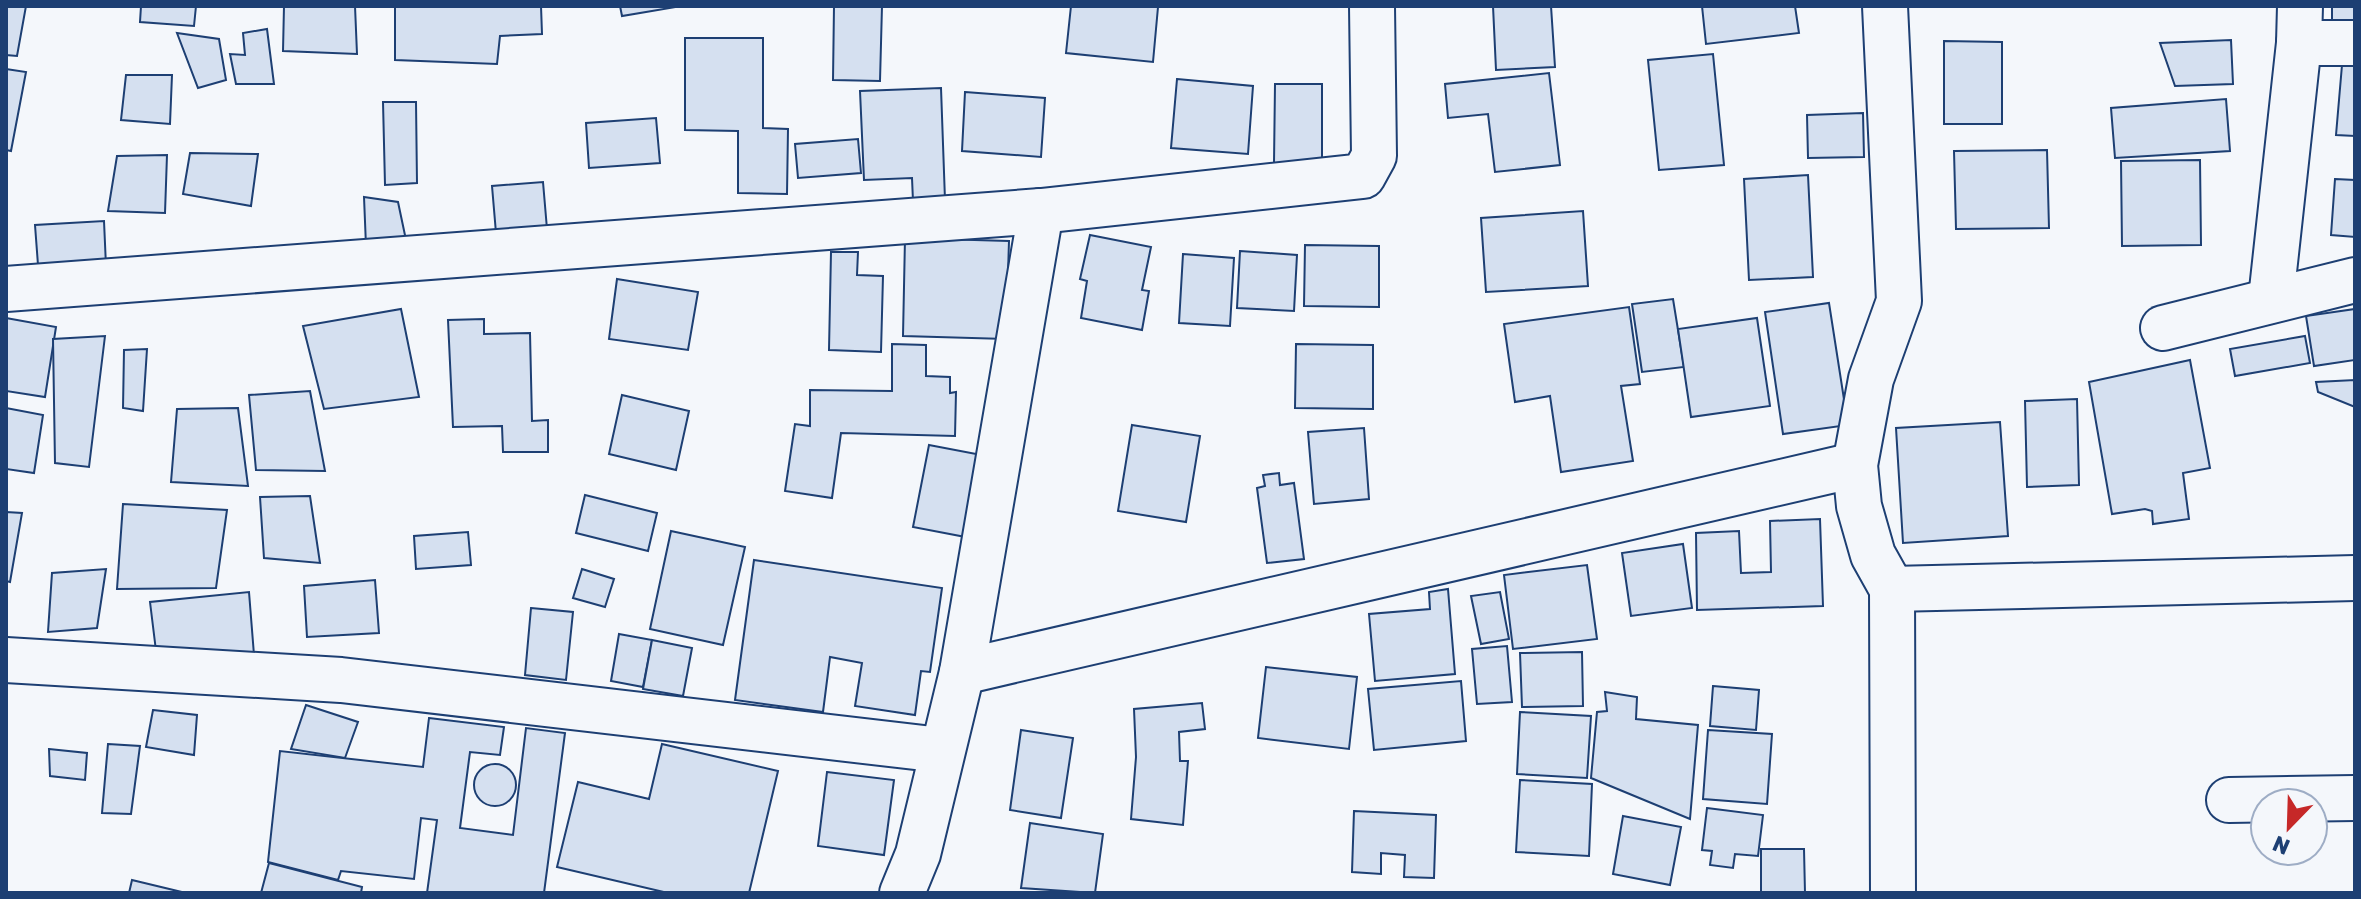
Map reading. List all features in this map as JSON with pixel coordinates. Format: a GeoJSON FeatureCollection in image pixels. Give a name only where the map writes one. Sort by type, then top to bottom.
{"type":"FeatureCollection","features":[{"type":"Feature","properties":{"kind":"street"},"geometry":{"type":"LineString","coordinates":[[6,289],[1041,211],[1363,176],[1374,156],[1372,6]]}},
{"type":"Feature","properties":{"kind":"street"},"geometry":{"type":"LineString","coordinates":[[1885,6],[1899,301],[1871,379],[1855,465],[1859,506],[1873,555],[1892,589],[1893,893]]}},
{"type":"Feature","properties":{"kind":"street"},"geometry":{"type":"LineString","coordinates":[[2271,299],[2299,24],[2355,43]]}},
{"type":"Feature","properties":{"kind":"street"},"geometry":{"type":"LineString","coordinates":[[902,893],[918,854],[962,672],[1041,211]]}},
{"type":"Feature","properties":{"kind":"street"},"geometry":{"type":"LineString","coordinates":[[2163,328],[2355,280]]}},
{"type":"Feature","properties":{"kind":"street"},"geometry":{"type":"LineString","coordinates":[[962,672],[1855,465]]}},
{"type":"Feature","properties":{"kind":"street"},"geometry":{"type":"LineString","coordinates":[[1892,589],[2355,578]]}},
{"type":"Feature","properties":{"kind":"street"},"geometry":{"type":"LineString","coordinates":[[6,660],[341,680],[941,750]]}},
{"type":"Feature","properties":{"kind":"street"},"geometry":{"type":"LineString","coordinates":[[2229,800],[2355,798]]}},
{"type":"Feature","properties":{"kind":"building"},"geometry":{"type":"Polygon","coordinates":[[[6,6],[26,6],[17,56],[6,55],[6,6]]]}},
{"type":"Feature","properties":{"kind":"building"},"geometry":{"type":"Polygon","coordinates":[[[141,6],[196,6],[194,26],[140,22],[141,6]]]}},
{"type":"Feature","properties":{"kind":"building"},"geometry":{"type":"Polygon","coordinates":[[[284,6],[355,6],[357,54],[283,51],[284,6]]]}},
{"type":"Feature","properties":{"kind":"building"},"geometry":{"type":"Polygon","coordinates":[[[395,6],[541,6],[542,34],[500,36],[497,64],[395,60],[395,6]]]}},
{"type":"Feature","properties":{"kind":"building"},"geometry":{"type":"Polygon","coordinates":[[[620,6],[676,6],[676,7],[622,16],[620,6]]]}},
{"type":"Feature","properties":{"kind":"building"},"geometry":{"type":"Polygon","coordinates":[[[834,6],[882,6],[880,81],[833,80],[834,6]]]}},
{"type":"Feature","properties":{"kind":"building"},"geometry":{"type":"Polygon","coordinates":[[[1071,6],[1158,7],[1153,62],[1066,53],[1071,6]]]}},
{"type":"Feature","properties":{"kind":"building"},"geometry":{"type":"Polygon","coordinates":[[[1493,6],[1551,6],[1555,67],[1496,70],[1493,6]]]}},
{"type":"Feature","properties":{"kind":"building"},"geometry":{"type":"Polygon","coordinates":[[[1702,6],[1795,6],[1799,33],[1706,44],[1702,6]]]}},
{"type":"Feature","properties":{"kind":"building"},"geometry":{"type":"Polygon","coordinates":[[[2332,6],[2355,6],[2355,24],[2332,24],[2332,6]]]}},
{"type":"Feature","properties":{"kind":"building"},"geometry":{"type":"Polygon","coordinates":[[[267,29],[274,84],[236,84],[230,54],[245,55],[243,33],[267,29]]]}},
{"type":"Feature","properties":{"kind":"building"},"geometry":{"type":"Polygon","coordinates":[[[177,33],[219,39],[226,80],[198,88],[177,33]]]}},
{"type":"Feature","properties":{"kind":"building"},"geometry":{"type":"Polygon","coordinates":[[[685,38],[763,38],[763,128],[788,129],[787,194],[738,193],[738,131],[685,130],[685,38]]]}},
{"type":"Feature","properties":{"kind":"building"},"geometry":{"type":"Polygon","coordinates":[[[2231,40],[2233,84],[2175,86],[2160,43],[2231,40]]]}},
{"type":"Feature","properties":{"kind":"building"},"geometry":{"type":"Polygon","coordinates":[[[1944,41],[2002,42],[2002,124],[1944,124],[1944,41]]]}},
{"type":"Feature","properties":{"kind":"building"},"geometry":{"type":"Polygon","coordinates":[[[1713,54],[1724,165],[1659,170],[1648,60],[1713,54]]]}},
{"type":"Feature","properties":{"kind":"building"},"geometry":{"type":"Polygon","coordinates":[[[2342,65],[2355,66],[2355,136],[2336,135],[2342,65]]]}},
{"type":"Feature","properties":{"kind":"building"},"geometry":{"type":"Polygon","coordinates":[[[6,69],[26,72],[11,151],[6,150],[6,69]]]}},
{"type":"Feature","properties":{"kind":"building"},"geometry":{"type":"Polygon","coordinates":[[[1549,73],[1560,165],[1495,172],[1488,114],[1448,118],[1445,84],[1549,73]]]}},
{"type":"Feature","properties":{"kind":"building"},"geometry":{"type":"Polygon","coordinates":[[[126,75],[172,75],[170,124],[121,120],[126,75]]]}},
{"type":"Feature","properties":{"kind":"building"},"geometry":{"type":"Polygon","coordinates":[[[1177,79],[1253,86],[1248,154],[1171,148],[1177,79]]]}},
{"type":"Feature","properties":{"kind":"building"},"geometry":{"type":"Polygon","coordinates":[[[1275,84],[1322,84],[1322,163],[1274,163],[1275,84]]]}},
{"type":"Feature","properties":{"kind":"building"},"geometry":{"type":"Polygon","coordinates":[[[941,88],[945,200],[913,201],[912,178],[864,180],[860,91],[941,88]]]}},
{"type":"Feature","properties":{"kind":"building"},"geometry":{"type":"Polygon","coordinates":[[[965,92],[1045,98],[1041,157],[962,151],[965,92]]]}},
{"type":"Feature","properties":{"kind":"building"},"geometry":{"type":"Polygon","coordinates":[[[2226,99],[2230,151],[2115,158],[2111,108],[2226,99]]]}},
{"type":"Feature","properties":{"kind":"building"},"geometry":{"type":"Polygon","coordinates":[[[383,102],[416,102],[417,183],[385,185],[383,102]]]}},
{"type":"Feature","properties":{"kind":"building"},"geometry":{"type":"Polygon","coordinates":[[[1863,113],[1864,157],[1808,158],[1807,115],[1863,113]]]}},
{"type":"Feature","properties":{"kind":"building"},"geometry":{"type":"Polygon","coordinates":[[[656,118],[660,163],[589,168],[586,123],[656,118]]]}},
{"type":"Feature","properties":{"kind":"building"},"geometry":{"type":"Polygon","coordinates":[[[858,139],[861,173],[798,178],[795,144],[858,139]]]}},
{"type":"Feature","properties":{"kind":"building"},"geometry":{"type":"Polygon","coordinates":[[[2047,150],[2049,228],[1956,229],[1954,151],[2047,150]]]}},
{"type":"Feature","properties":{"kind":"building"},"geometry":{"type":"Polygon","coordinates":[[[190,153],[258,154],[251,206],[183,194],[190,153]]]}},
{"type":"Feature","properties":{"kind":"building"},"geometry":{"type":"Polygon","coordinates":[[[167,155],[165,213],[108,211],[117,156],[167,155]]]}},
{"type":"Feature","properties":{"kind":"building"},"geometry":{"type":"Polygon","coordinates":[[[2200,160],[2201,245],[2122,246],[2121,161],[2200,160]]]}},
{"type":"Feature","properties":{"kind":"building"},"geometry":{"type":"Polygon","coordinates":[[[1808,175],[1813,277],[1749,280],[1744,179],[1808,175]]]}},
{"type":"Feature","properties":{"kind":"building"},"geometry":{"type":"Polygon","coordinates":[[[2335,179],[2355,180],[2355,237],[2331,235],[2335,179]]]}},
{"type":"Feature","properties":{"kind":"building"},"geometry":{"type":"Polygon","coordinates":[[[543,182],[547,229],[496,233],[492,186],[543,182]]]}},
{"type":"Feature","properties":{"kind":"building"},"geometry":{"type":"Polygon","coordinates":[[[364,197],[398,202],[406,240],[366,246],[364,197]]]}},
{"type":"Feature","properties":{"kind":"building"},"geometry":{"type":"Polygon","coordinates":[[[1583,211],[1588,286],[1486,292],[1481,218],[1583,211]]]}},
{"type":"Feature","properties":{"kind":"building"},"geometry":{"type":"Polygon","coordinates":[[[104,221],[106,266],[38,265],[35,225],[104,221]]]}},
{"type":"Feature","properties":{"kind":"building"},"geometry":{"type":"Polygon","coordinates":[[[1090,235],[1151,247],[1142,290],[1149,291],[1142,330],[1081,318],[1087,281],[1080,279],[1090,235]]]}},
{"type":"Feature","properties":{"kind":"building"},"geometry":{"type":"Polygon","coordinates":[[[905,238],[1009,241],[1006,339],[903,336],[905,238]]]}},
{"type":"Feature","properties":{"kind":"building"},"geometry":{"type":"Polygon","coordinates":[[[1305,245],[1379,246],[1379,307],[1304,306],[1305,245]]]}},
{"type":"Feature","properties":{"kind":"building"},"geometry":{"type":"Polygon","coordinates":[[[1240,251],[1297,255],[1294,311],[1237,308],[1240,251]]]}},
{"type":"Feature","properties":{"kind":"building"},"geometry":{"type":"Polygon","coordinates":[[[831,252],[858,252],[857,275],[883,276],[881,352],[829,350],[831,252]]]}},
{"type":"Feature","properties":{"kind":"building"},"geometry":{"type":"Polygon","coordinates":[[[1183,254],[1234,258],[1230,326],[1179,323],[1183,254]]]}},
{"type":"Feature","properties":{"kind":"building"},"geometry":{"type":"Polygon","coordinates":[[[617,279],[698,292],[688,350],[609,339],[617,279]]]}},
{"type":"Feature","properties":{"kind":"building"},"geometry":{"type":"Polygon","coordinates":[[[1673,299],[1684,367],[1642,372],[1632,304],[1673,299]]]}},
{"type":"Feature","properties":{"kind":"building"},"geometry":{"type":"Polygon","coordinates":[[[1829,303],[1848,425],[1783,434],[1765,312],[1829,303]]]}},
{"type":"Feature","properties":{"kind":"building"},"geometry":{"type":"Polygon","coordinates":[[[1629,307],[1640,384],[1621,386],[1633,461],[1561,472],[1550,396],[1515,402],[1504,324],[1629,307]]]}},
{"type":"Feature","properties":{"kind":"building"},"geometry":{"type":"Polygon","coordinates":[[[401,309],[419,397],[324,409],[303,326],[401,309]]]}},
{"type":"Feature","properties":{"kind":"building"},"geometry":{"type":"Polygon","coordinates":[[[2355,309],[2355,360],[2314,366],[2306,316],[2355,309]]]}},
{"type":"Feature","properties":{"kind":"building"},"geometry":{"type":"Polygon","coordinates":[[[6,318],[56,327],[45,397],[6,391],[6,318]]]}},
{"type":"Feature","properties":{"kind":"building"},"geometry":{"type":"Polygon","coordinates":[[[1757,318],[1770,406],[1691,417],[1678,329],[1757,318]]]}},
{"type":"Feature","properties":{"kind":"building"},"geometry":{"type":"Polygon","coordinates":[[[484,319],[484,334],[530,333],[532,421],[548,420],[548,452],[503,452],[502,426],[453,427],[448,320],[484,319]]]}},
{"type":"Feature","properties":{"kind":"building"},"geometry":{"type":"Polygon","coordinates":[[[105,336],[89,467],[55,463],[53,339],[105,336]]]}},
{"type":"Feature","properties":{"kind":"building"},"geometry":{"type":"Polygon","coordinates":[[[2305,336],[2310,363],[2235,376],[2230,349],[2305,336]]]}},
{"type":"Feature","properties":{"kind":"building"},"geometry":{"type":"Polygon","coordinates":[[[892,344],[926,345],[926,376],[950,377],[950,393],[956,392],[955,436],[841,433],[832,498],[785,491],[795,424],[810,426],[810,390],[892,391],[892,344]]]}},
{"type":"Feature","properties":{"kind":"building"},"geometry":{"type":"Polygon","coordinates":[[[1296,344],[1373,345],[1373,409],[1295,408],[1296,344]]]}},
{"type":"Feature","properties":{"kind":"building"},"geometry":{"type":"Polygon","coordinates":[[[147,349],[143,411],[123,408],[124,350],[147,349]]]}},
{"type":"Feature","properties":{"kind":"building"},"geometry":{"type":"Polygon","coordinates":[[[2190,360],[2210,468],[2183,473],[2189,519],[2153,524],[2152,511],[2145,509],[2112,514],[2089,382],[2190,360]]]}},
{"type":"Feature","properties":{"kind":"building"},"geometry":{"type":"Polygon","coordinates":[[[2355,380],[2355,407],[2318,392],[2316,382],[2355,380]]]}},
{"type":"Feature","properties":{"kind":"building"},"geometry":{"type":"Polygon","coordinates":[[[310,391],[325,471],[256,470],[249,395],[310,391]]]}},
{"type":"Feature","properties":{"kind":"building"},"geometry":{"type":"Polygon","coordinates":[[[622,395],[689,411],[676,470],[609,454],[622,395]]]}},
{"type":"Feature","properties":{"kind":"building"},"geometry":{"type":"Polygon","coordinates":[[[2077,399],[2079,485],[2027,487],[2025,401],[2077,399]]]}},
{"type":"Feature","properties":{"kind":"building"},"geometry":{"type":"Polygon","coordinates":[[[6,408],[43,415],[34,473],[6,469],[6,408]]]}},
{"type":"Feature","properties":{"kind":"building"},"geometry":{"type":"Polygon","coordinates":[[[238,408],[248,486],[171,482],[177,409],[238,408]]]}},
{"type":"Feature","properties":{"kind":"building"},"geometry":{"type":"Polygon","coordinates":[[[2000,422],[2008,536],[1903,543],[1896,428],[2000,422]]]}},
{"type":"Feature","properties":{"kind":"building"},"geometry":{"type":"Polygon","coordinates":[[[1132,425],[1200,436],[1186,522],[1118,511],[1132,425]]]}},
{"type":"Feature","properties":{"kind":"building"},"geometry":{"type":"Polygon","coordinates":[[[1364,428],[1369,499],[1314,504],[1308,432],[1364,428]]]}},
{"type":"Feature","properties":{"kind":"building"},"geometry":{"type":"Polygon","coordinates":[[[929,445],[992,457],[976,539],[913,527],[929,445]]]}},
{"type":"Feature","properties":{"kind":"building"},"geometry":{"type":"Polygon","coordinates":[[[1279,473],[1280,485],[1294,483],[1304,559],[1267,563],[1257,488],[1265,486],[1263,475],[1279,473]]]}},
{"type":"Feature","properties":{"kind":"building"},"geometry":{"type":"Polygon","coordinates":[[[585,495],[657,513],[648,551],[576,533],[585,495]]]}},
{"type":"Feature","properties":{"kind":"building"},"geometry":{"type":"Polygon","coordinates":[[[310,496],[320,563],[264,558],[260,497],[310,496]]]}},
{"type":"Feature","properties":{"kind":"building"},"geometry":{"type":"Polygon","coordinates":[[[123,504],[227,510],[216,588],[117,589],[123,504]]]}},
{"type":"Feature","properties":{"kind":"building"},"geometry":{"type":"Polygon","coordinates":[[[6,512],[22,513],[10,582],[6,581],[6,512]]]}},
{"type":"Feature","properties":{"kind":"building"},"geometry":{"type":"Polygon","coordinates":[[[1820,519],[1823,606],[1697,610],[1696,533],[1739,531],[1741,573],[1771,572],[1770,521],[1820,519]]]}},
{"type":"Feature","properties":{"kind":"building"},"geometry":{"type":"Polygon","coordinates":[[[671,531],[745,547],[723,645],[650,629],[671,531]]]}},
{"type":"Feature","properties":{"kind":"building"},"geometry":{"type":"Polygon","coordinates":[[[468,532],[471,565],[416,569],[414,536],[468,532]]]}},
{"type":"Feature","properties":{"kind":"building"},"geometry":{"type":"Polygon","coordinates":[[[1683,544],[1692,608],[1631,616],[1622,553],[1683,544]]]}},
{"type":"Feature","properties":{"kind":"building"},"geometry":{"type":"Polygon","coordinates":[[[754,560],[942,588],[930,672],[921,671],[915,715],[855,706],[862,663],[830,657],[823,712],[735,700],[754,560]]]}},
{"type":"Feature","properties":{"kind":"building"},"geometry":{"type":"Polygon","coordinates":[[[1587,565],[1597,639],[1513,649],[1504,575],[1587,565]]]}},
{"type":"Feature","properties":{"kind":"building"},"geometry":{"type":"Polygon","coordinates":[[[106,569],[97,628],[48,632],[52,573],[106,569]]]}},
{"type":"Feature","properties":{"kind":"building"},"geometry":{"type":"Polygon","coordinates":[[[582,569],[614,579],[605,607],[573,598],[582,569]]]}},
{"type":"Feature","properties":{"kind":"building"},"geometry":{"type":"Polygon","coordinates":[[[375,580],[379,633],[307,637],[304,586],[375,580]]]}},
{"type":"Feature","properties":{"kind":"building"},"geometry":{"type":"Polygon","coordinates":[[[1448,589],[1455,674],[1375,681],[1369,614],[1430,609],[1429,592],[1448,589]]]}},
{"type":"Feature","properties":{"kind":"building"},"geometry":{"type":"Polygon","coordinates":[[[249,592],[254,655],[157,659],[150,602],[249,592]]]}},
{"type":"Feature","properties":{"kind":"building"},"geometry":{"type":"Polygon","coordinates":[[[1500,592],[1509,639],[1481,644],[1471,596],[1500,592]]]}},
{"type":"Feature","properties":{"kind":"building"},"geometry":{"type":"Polygon","coordinates":[[[531,608],[573,612],[566,680],[525,675],[531,608]]]}},
{"type":"Feature","properties":{"kind":"building"},"geometry":{"type":"Polygon","coordinates":[[[619,634],[652,640],[643,687],[611,681],[619,634]]]}},
{"type":"Feature","properties":{"kind":"building"},"geometry":{"type":"Polygon","coordinates":[[[652,640],[692,648],[683,696],[643,689],[652,640]]]}},
{"type":"Feature","properties":{"kind":"building"},"geometry":{"type":"Polygon","coordinates":[[[1507,646],[1512,702],[1477,704],[1472,649],[1507,646]]]}},
{"type":"Feature","properties":{"kind":"building"},"geometry":{"type":"Polygon","coordinates":[[[1582,652],[1583,706],[1522,707],[1520,653],[1582,652]]]}},
{"type":"Feature","properties":{"kind":"building"},"geometry":{"type":"Polygon","coordinates":[[[1266,667],[1357,677],[1349,749],[1258,738],[1266,667]]]}},
{"type":"Feature","properties":{"kind":"building"},"geometry":{"type":"Polygon","coordinates":[[[1461,681],[1466,741],[1374,750],[1368,689],[1461,681]]]}},
{"type":"Feature","properties":{"kind":"building"},"geometry":{"type":"Polygon","coordinates":[[[1713,686],[1759,690],[1756,730],[1710,726],[1713,686]]]}},
{"type":"Feature","properties":{"kind":"building"},"geometry":{"type":"Polygon","coordinates":[[[1605,692],[1637,697],[1636,719],[1698,725],[1690,819],[1591,778],[1597,712],[1607,711],[1605,692]]]}},
{"type":"Feature","properties":{"kind":"building"},"geometry":{"type":"Polygon","coordinates":[[[1202,703],[1205,729],[1179,732],[1180,761],[1188,761],[1183,825],[1131,819],[1136,757],[1134,709],[1202,703]]]}},
{"type":"Feature","properties":{"kind":"building"},"geometry":{"type":"Polygon","coordinates":[[[306,705],[358,722],[345,758],[291,749],[306,705]]]}},
{"type":"Feature","properties":{"kind":"building"},"geometry":{"type":"Polygon","coordinates":[[[153,710],[197,715],[194,755],[146,747],[153,710]]]}},
{"type":"Feature","properties":{"kind":"building"},"geometry":{"type":"Polygon","coordinates":[[[1520,712],[1591,716],[1587,778],[1517,774],[1520,712]]]}},
{"type":"Feature","properties":{"kind":"building"},"geometry":{"type":"Polygon","coordinates":[[[429,718],[504,727],[500,755],[470,752],[460,828],[513,835],[526,728],[565,733],[544,893],[427,893],[437,820],[421,818],[414,879],[341,871],[338,880],[268,862],[280,751],[423,767],[429,718]]]}},
{"type":"Feature","properties":{"kind":"building"},"geometry":{"type":"Polygon","coordinates":[[[1021,730],[1073,738],[1061,818],[1010,810],[1021,730]]]}},
{"type":"Feature","properties":{"kind":"building"},"geometry":{"type":"Polygon","coordinates":[[[1708,730],[1772,734],[1767,804],[1703,799],[1708,730]]]}},
{"type":"Feature","properties":{"kind":"building"},"geometry":{"type":"Polygon","coordinates":[[[108,744],[140,746],[131,814],[102,813],[108,744]]]}},
{"type":"Feature","properties":{"kind":"building"},"geometry":{"type":"Polygon","coordinates":[[[662,744],[778,771],[749,893],[668,893],[557,867],[578,782],[649,799],[662,744]]]}},
{"type":"Feature","properties":{"kind":"building"},"geometry":{"type":"Polygon","coordinates":[[[49,749],[87,753],[85,780],[50,776],[49,749]]]}},
{"type":"Feature","properties":{"kind":"building"},"geometry":{"type":"Polygon","coordinates":[[[495,764],[510,770],[516,785],[510,800],[495,806],[480,800],[474,785],[480,770],[495,764]]]}},
{"type":"Feature","properties":{"kind":"building"},"geometry":{"type":"Polygon","coordinates":[[[827,772],[894,780],[884,855],[818,846],[827,772]]]}},
{"type":"Feature","properties":{"kind":"building"},"geometry":{"type":"Polygon","coordinates":[[[1520,780],[1592,784],[1589,856],[1516,852],[1520,780]]]}},
{"type":"Feature","properties":{"kind":"building"},"geometry":{"type":"Polygon","coordinates":[[[1707,808],[1763,815],[1758,856],[1735,854],[1733,868],[1710,865],[1712,851],[1702,850],[1707,808]]]}},
{"type":"Feature","properties":{"kind":"building"},"geometry":{"type":"Polygon","coordinates":[[[1354,811],[1436,815],[1434,878],[1404,877],[1405,855],[1381,853],[1381,874],[1352,872],[1354,811]]]}},
{"type":"Feature","properties":{"kind":"building"},"geometry":{"type":"Polygon","coordinates":[[[1623,816],[1681,827],[1670,885],[1613,874],[1623,816]]]}},
{"type":"Feature","properties":{"kind":"building"},"geometry":{"type":"Polygon","coordinates":[[[1030,823],[1103,834],[1095,893],[1021,888],[1030,823]]]}},
{"type":"Feature","properties":{"kind":"building"},"geometry":{"type":"Polygon","coordinates":[[[1761,849],[1804,849],[1805,893],[1761,893],[1761,849]]]}},
{"type":"Feature","properties":{"kind":"building"},"geometry":{"type":"Polygon","coordinates":[[[269,863],[362,887],[361,893],[261,893],[269,863]]]}},
{"type":"Feature","properties":{"kind":"building"},"geometry":{"type":"Polygon","coordinates":[[[132,880],[186,893],[129,893],[132,880]]]}}]}
